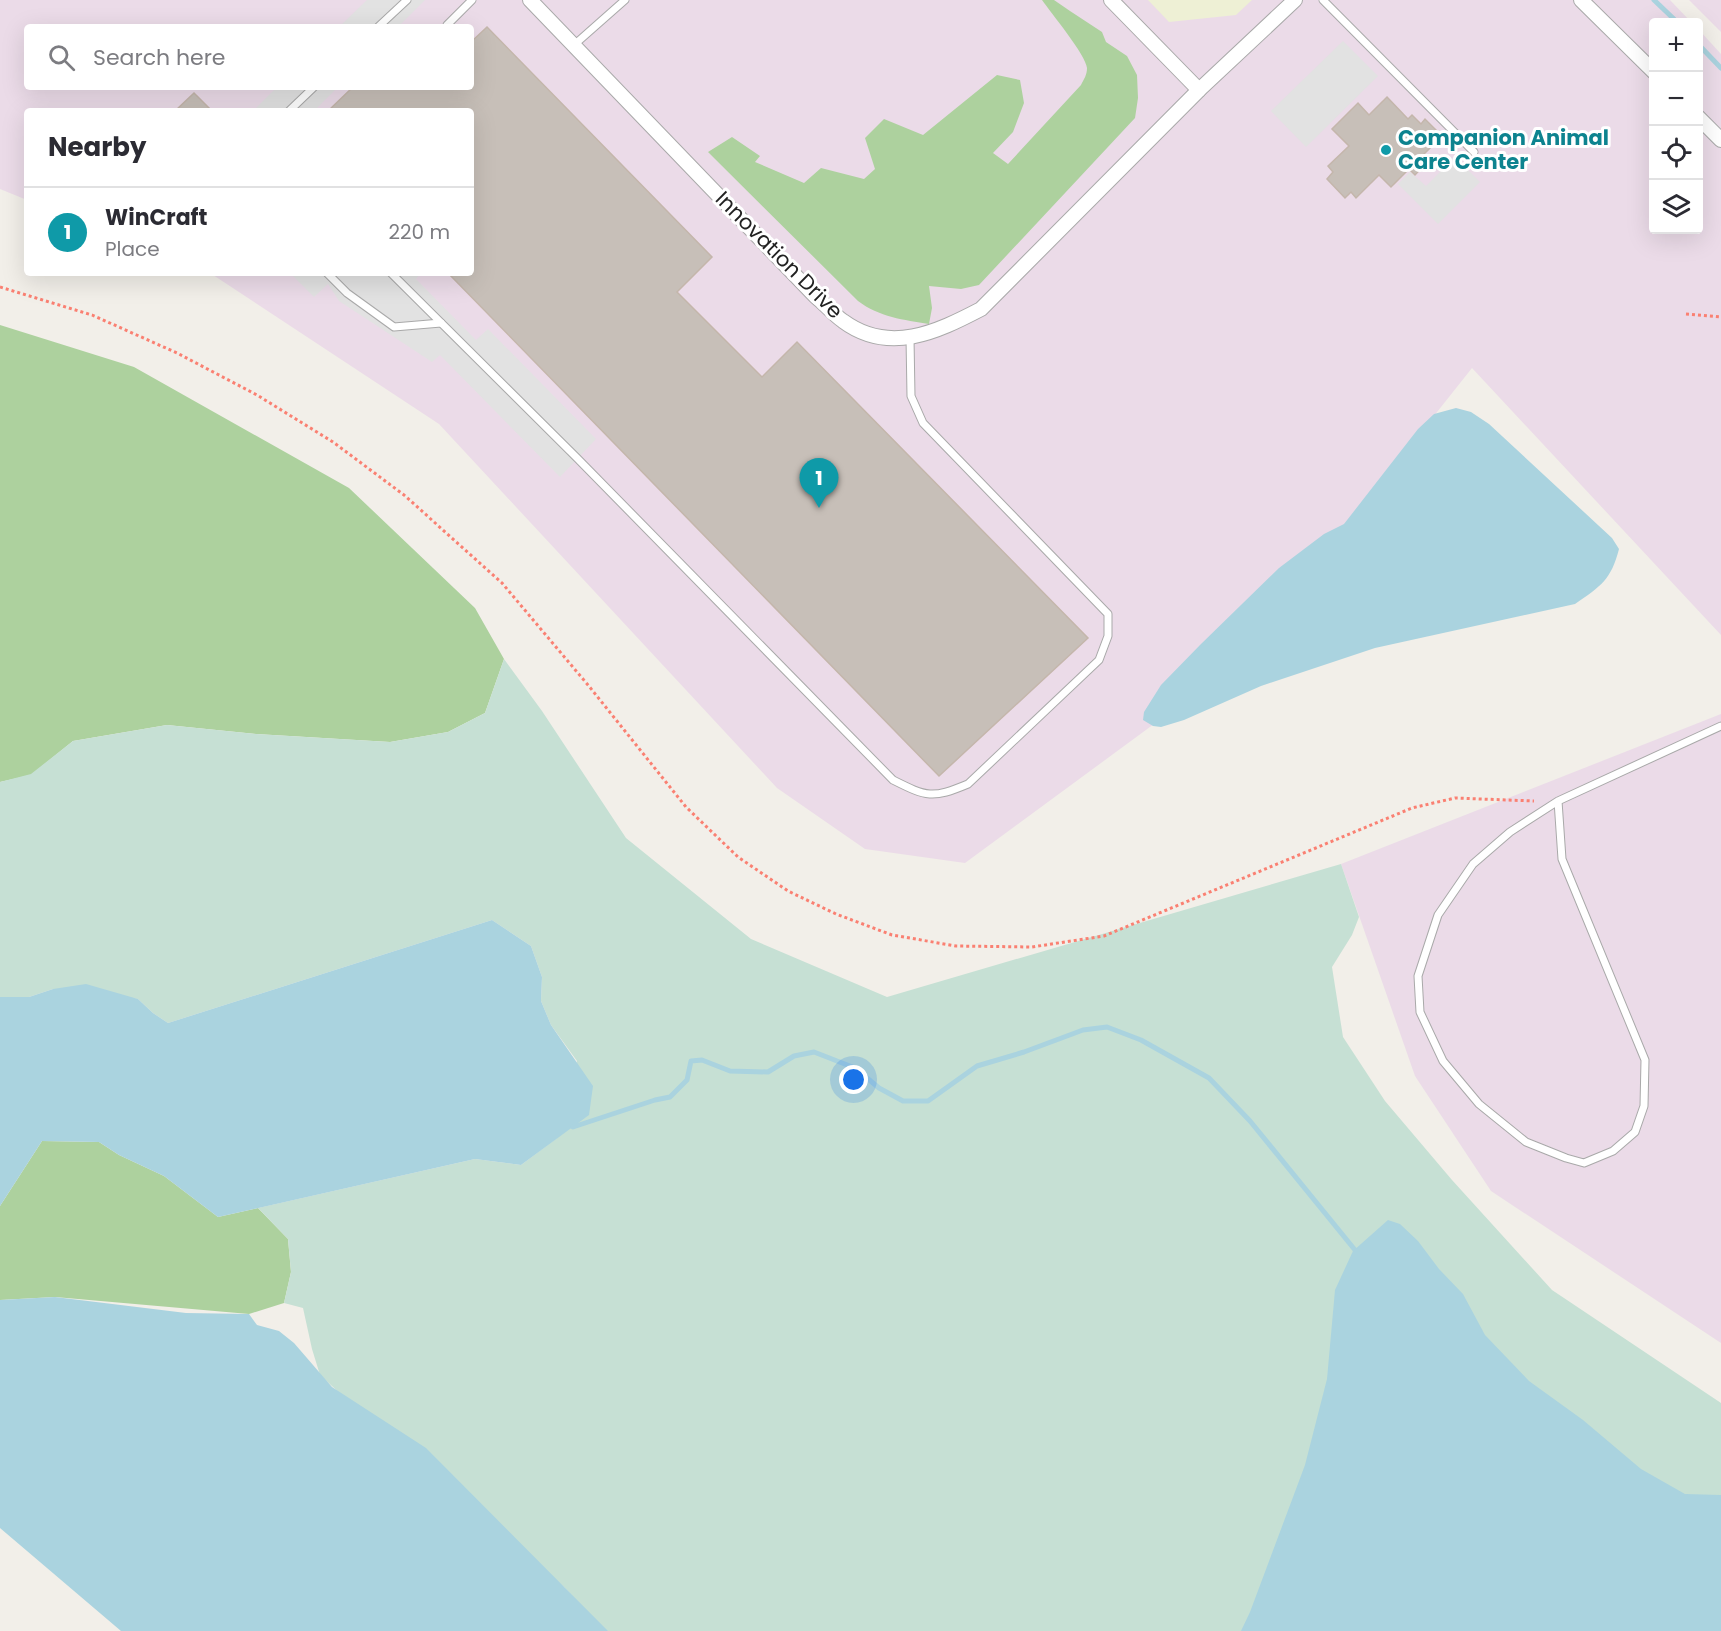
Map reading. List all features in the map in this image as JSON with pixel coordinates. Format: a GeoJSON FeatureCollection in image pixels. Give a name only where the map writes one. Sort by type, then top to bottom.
{"type":"FeatureCollection","features":[{"type":"Feature","properties":{"kind":"street","name":"Innovation Drive"},"geometry":{"type":"LineString","coordinates":[[530,0],[805,286],[845,322],[875,337],[910,338],[945,328],[981,309],[1199,90],[1295,0]]}},
{"type":"Feature","properties":{"kind":"street"},"geometry":{"type":"LineString","coordinates":[[1111,0],[1199,90]]}},
{"type":"Feature","properties":{"kind":"street"},"geometry":{"type":"LineString","coordinates":[[1581,0],[1649,68]]}},
{"type":"Feature","properties":{"kind":"street"},"geometry":{"type":"LineString","coordinates":[[1703,122],[1721,140]]}},
{"type":"Feature","properties":{"kind":"lane"},"geometry":{"type":"LineString","coordinates":[[381,24],[407,0]]}},
{"type":"Feature","properties":{"kind":"lane"},"geometry":{"type":"LineString","coordinates":[[447,24],[472,0]]}},
{"type":"Feature","properties":{"kind":"lane"},"geometry":{"type":"LineString","coordinates":[[574,45],[625,0]]}},
{"type":"Feature","properties":{"kind":"lane"},"geometry":{"type":"LineString","coordinates":[[1323,0],[1474,152]]}},
{"type":"Feature","properties":{"kind":"lane"},"geometry":{"type":"LineString","coordinates":[[292,108],[311,90]]}},
{"type":"Feature","properties":{"kind":"lane"},"geometry":{"type":"LineString","coordinates":[[330,276],[347,293],[394,327],[441,323]]}},
{"type":"Feature","properties":{"kind":"lane"},"geometry":{"type":"LineString","coordinates":[[394,276],[577,458],[893,780],[918,792],[942,794],[968,784],[1099,660],[1108,636],[1108,614],[923,423],[911,396],[910,338]]}},
{"type":"Feature","properties":{"kind":"lane"},"geometry":{"type":"LineString","coordinates":[[1558,801],[1562,859],[1645,1060],[1644,1106],[1635,1132],[1613,1151],[1584,1163],[1526,1142],[1479,1104],[1443,1062],[1420,1012],[1418,976],[1438,915],[1473,864],[1510,832],[1558,801],[1721,726]]}},
{"type":"Feature","properties":{"kind":"path"},"geometry":{"type":"LineString","coordinates":[[0,287],[92,315],[177,353],[257,395],[333,442],[404,495],[502,583],[686,807],[738,857],[788,891],[836,914],[892,935],[956,946],[1032,947],[1104,936],[1412,808],[1455,798],[1558,801]]}},
{"type":"Feature","properties":{"kind":"path"},"geometry":{"type":"LineString","coordinates":[[1686,314],[1721,317]]}},
{"type":"Feature","properties":{"kind":"shaded area"},"geometry":{"type":"Polygon","coordinates":[[[0,0],[1670,0],[1687,18],[1649,18],[1649,234],[1703,234],[1703,34],[1721,54],[1721,635],[1472,368],[1252,645],[1169,713],[965,863],[865,849],[777,788],[439,424],[215,276],[474,276],[474,108],[24,108],[24,199],[0,189],[0,0]]]}},
{"type":"Feature","properties":{"kind":"shaded area"},"geometry":{"type":"Polygon","coordinates":[[[367,0],[425,0],[401,24],[342,24],[367,0]]]}},
{"type":"Feature","properties":{"kind":"shaded area"},"geometry":{"type":"Polygon","coordinates":[[[1689,0],[1721,0],[1721,32],[1689,0]]]}},
{"type":"Feature","properties":{"kind":"shaded area"},"geometry":{"type":"Polygon","coordinates":[[[1343,41],[1378,76],[1306,147],[1271,111],[1343,41]]]}},
{"type":"Feature","properties":{"kind":"shaded area"},"geometry":{"type":"Polygon","coordinates":[[[274,90],[335,90],[317,108],[256,108],[274,90]]]}},
{"type":"Feature","properties":{"kind":"shaded area"},"geometry":{"type":"Polygon","coordinates":[[[1455,157],[1480,182],[1438,224],[1398,184],[1410,172],[1426,186],[1455,157]]]}},
{"type":"Feature","properties":{"kind":"shaded area"},"geometry":{"type":"Polygon","coordinates":[[[293,276],[418,276],[416,279],[476,340],[488,329],[596,439],[560,477],[440,355],[432,362],[339,301],[328,284],[314,297],[293,276]]]}},
{"type":"Feature","properties":{"kind":"shaded area"},"geometry":{"type":"Polygon","coordinates":[[[1721,714],[1721,1343],[1491,1191],[1415,1076],[1341,864],[1721,714]]]}},
{"type":"Feature","properties":{"kind":"green space"},"geometry":{"type":"Polygon","coordinates":[[[1042,0],[1054,0],[1102,32],[1106,42],[1127,56],[1137,75],[1138,98],[1135,118],[979,285],[961,289],[929,286],[932,308],[929,324],[883,314],[858,301],[708,152],[732,137],[760,156],[755,162],[804,183],[821,168],[864,179],[875,169],[865,138],[884,119],[923,135],[997,75],[1020,80],[1024,103],[1013,132],[993,153],[1008,164],[1081,85],[1086,73],[1087,68],[1081,54],[1042,0]]]}},
{"type":"Feature","properties":{"kind":"green space"},"geometry":{"type":"Polygon","coordinates":[[[1148,0],[1252,0],[1236,15],[1169,22],[1148,0]]]}},
{"type":"Feature","properties":{"kind":"green space"},"geometry":{"type":"Polygon","coordinates":[[[0,325],[134,367],[349,488],[475,608],[504,659],[485,713],[448,732],[390,742],[256,734],[167,725],[73,741],[31,775],[0,782],[0,325]]]}},
{"type":"Feature","properties":{"kind":"green space"},"geometry":{"type":"Polygon","coordinates":[[[504,659],[542,711],[626,838],[751,939],[887,997],[1341,864],[1359,917],[1352,935],[1332,967],[1343,1037],[1385,1101],[1452,1180],[1552,1290],[1721,1403],[1721,1631],[605,1631],[564,1587],[445,1490],[320,1375],[303,1308],[284,1303],[291,1272],[288,1239],[258,1208],[475,1159],[521,1165],[557,1138],[577,1061],[551,1025],[541,1001],[542,977],[531,946],[492,920],[168,1023],[138,999],[53,989],[29,997],[0,997],[0,782],[31,774],[73,741],[167,725],[256,734],[390,742],[448,732],[485,713],[504,659]]]}},
{"type":"Feature","properties":{"kind":"green space"},"geometry":{"type":"Polygon","coordinates":[[[42,1141],[99,1142],[119,1155],[164,1176],[218,1217],[258,1208],[288,1239],[291,1272],[284,1303],[249,1314],[55,1297],[0,1300],[0,1206],[42,1141]]]}},
{"type":"Feature","properties":{"kind":"water"},"geometry":{"type":"Polygon","coordinates":[[[1456,408],[1471,412],[1489,424],[1612,538],[1619,549],[1616,560],[1604,581],[1575,604],[1375,648],[1261,686],[1184,720],[1161,727],[1153,726],[1143,720],[1144,712],[1161,685],[1200,645],[1279,568],[1324,534],[1344,524],[1418,429],[1434,414],[1456,408]]]}},
{"type":"Feature","properties":{"kind":"water"},"geometry":{"type":"Polygon","coordinates":[[[492,920],[531,946],[542,977],[541,1001],[551,1025],[593,1086],[589,1115],[521,1165],[475,1159],[218,1217],[164,1176],[119,1155],[99,1142],[42,1141],[0,1206],[0,997],[29,997],[53,989],[86,984],[138,999],[168,1023],[492,920]]]}},
{"type":"Feature","properties":{"kind":"water"},"geometry":{"type":"Polygon","coordinates":[[[1388,1220],[1400,1224],[1418,1241],[1439,1269],[1463,1294],[1485,1335],[1529,1381],[1583,1420],[1641,1469],[1685,1494],[1721,1495],[1721,1631],[1241,1631],[1305,1465],[1327,1379],[1335,1290],[1353,1251],[1388,1220]]]}},
{"type":"Feature","properties":{"kind":"water"},"geometry":{"type":"Polygon","coordinates":[[[55,1297],[186,1313],[249,1314],[257,1325],[279,1331],[294,1343],[332,1387],[426,1448],[608,1631],[121,1631],[0,1528],[0,1300],[55,1297]]]}},
{"type":"Feature","properties":{"kind":"building"},"geometry":{"type":"Polygon","coordinates":[[[487,27],[712,257],[677,292],[762,377],[797,342],[1088,638],[939,776],[451,276],[474,276],[474,108],[331,108],[350,90],[474,90],[474,39],[487,27]]]}},
{"type":"Feature","properties":{"kind":"building"},"geometry":{"type":"Polygon","coordinates":[[[194,93],[209,108],[178,108],[194,93]]]}},
{"type":"Feature","properties":{"kind":"building","name":"Companion Animal Care Center"},"geometry":{"type":"Polygon","coordinates":[[[1387,97],[1408,119],[1412,115],[1421,124],[1425,119],[1442,136],[1424,154],[1429,160],[1415,175],[1409,169],[1391,187],[1379,175],[1356,198],[1351,192],[1345,198],[1327,179],[1333,172],[1328,166],[1349,146],[1332,129],[1358,103],[1369,115],[1387,97]]]}},
{"type":"Feature","properties":{"kind":"waterway"},"geometry":{"type":"LineString","coordinates":[[1654,0],[1673,18]]}},
{"type":"Feature","properties":{"kind":"waterway"},"geometry":{"type":"LineString","coordinates":[[1703,49],[1721,68]]}},
{"type":"Feature","properties":{"kind":"waterway"},"geometry":{"type":"LineString","coordinates":[[573,1127],[670,1097],[687,1080],[691,1061],[702,1060],[730,1071],[768,1072],[794,1056],[814,1052],[855,1068],[879,1088],[903,1101],[928,1101],[977,1066],[1024,1052],[1083,1030],[1107,1027],[1141,1040],[1209,1078],[1250,1121],[1355,1250]]}},
{"type":"Feature","properties":{"kind":"place","name":"Companion Animal Care Center"},"geometry":{"type":"Point","coordinates":[1386,150]}},
{"type":"Feature","properties":{"kind":"place","name":"WinCraft"},"geometry":{"type":"Point","coordinates":[819,508]}}]}
